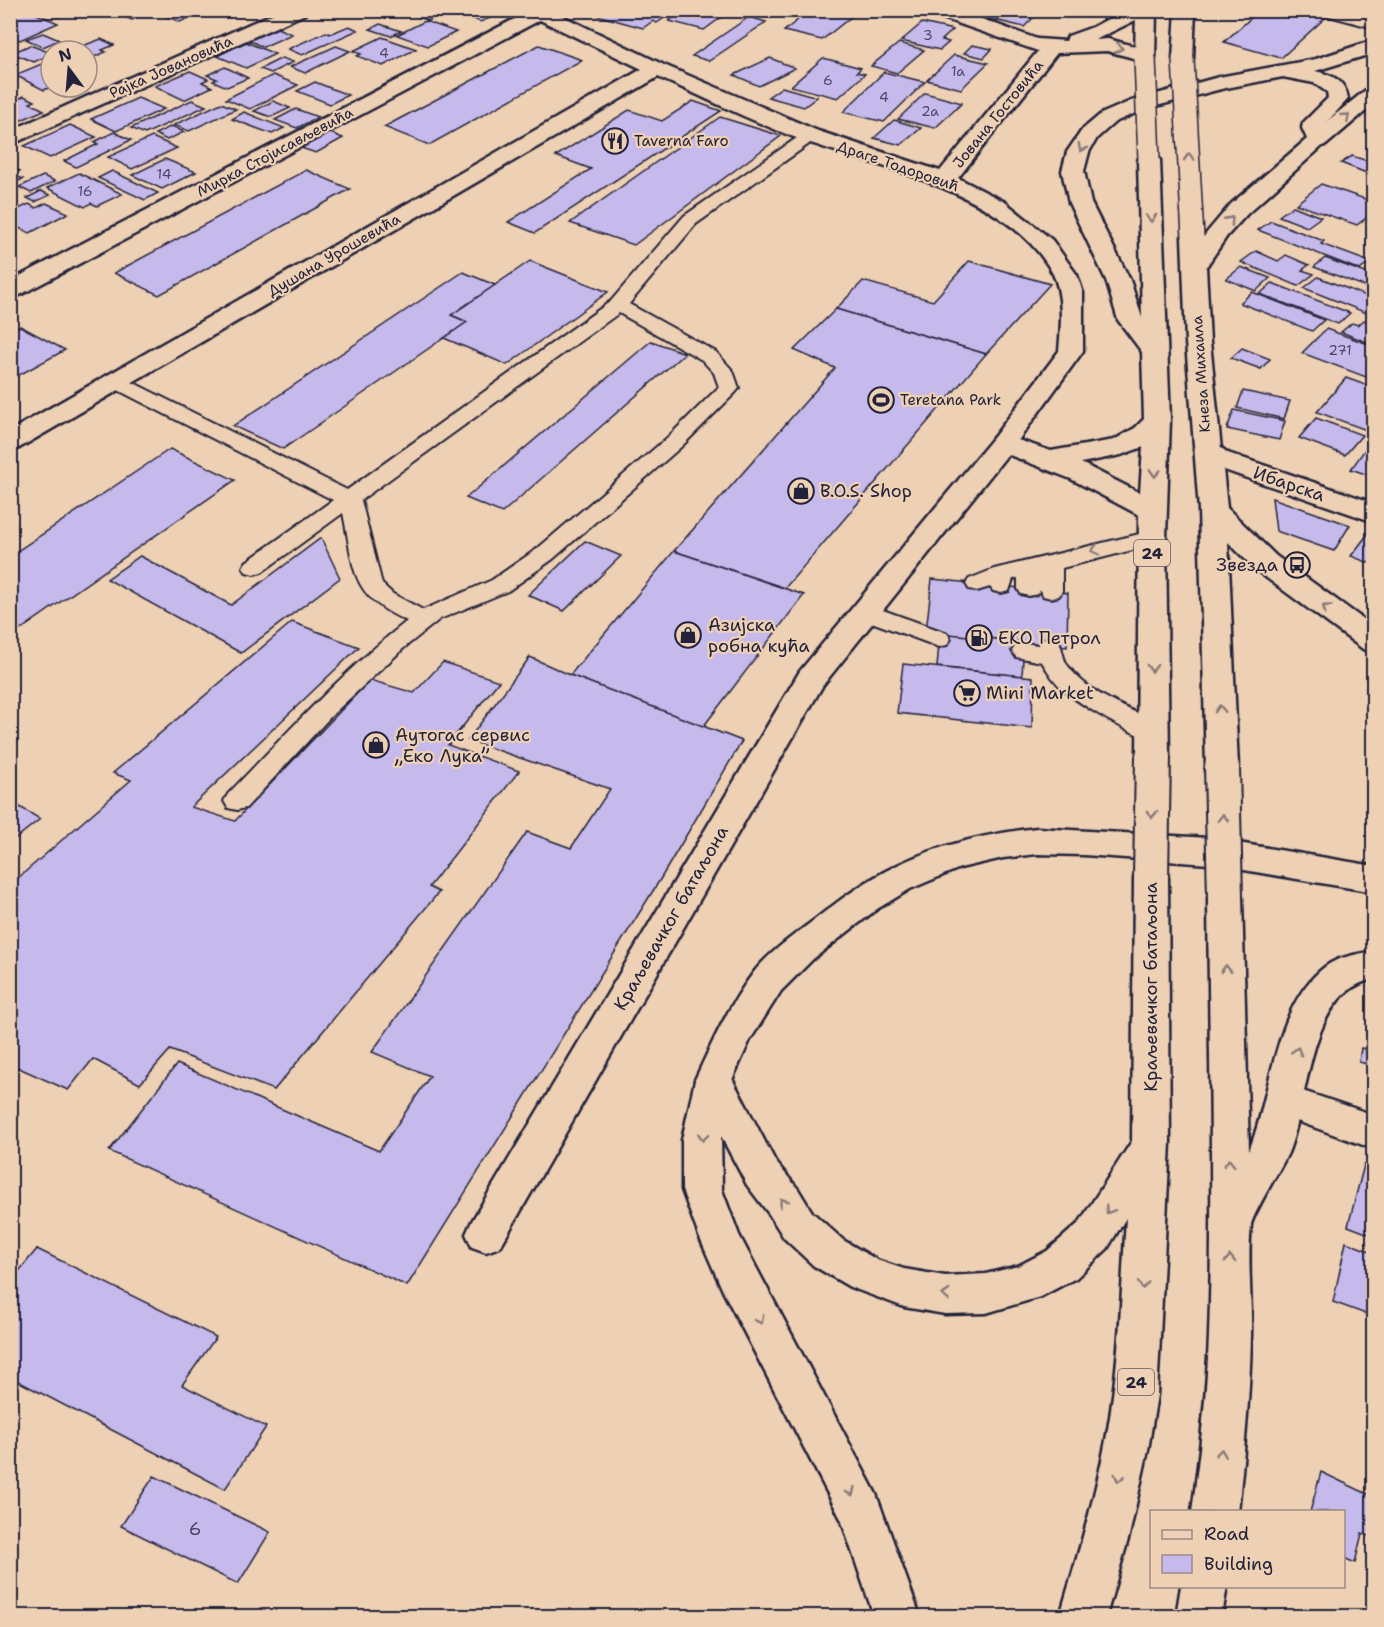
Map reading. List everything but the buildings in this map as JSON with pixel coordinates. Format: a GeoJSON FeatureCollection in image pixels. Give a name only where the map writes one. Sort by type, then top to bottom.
{"type":"FeatureCollection","features":[{"type":"Feature","properties":{"kind":"main road","name":"Рајка Јовановића"},"geometry":{"type":"LineString","coordinates":[[10,139],[298,10]]}},
{"type":"Feature","properties":{"kind":"main road"},"geometry":{"type":"LineString","coordinates":[[938,10],[1011,37],[1051,47],[1108,45],[1145,56]]}},
{"type":"Feature","properties":{"kind":"main road"},"geometry":{"type":"LineString","coordinates":[[1051,47],[1100,31],[1142,10]]}},
{"type":"Feature","properties":{"kind":"main road","name":"24"},"geometry":{"type":"LineString","coordinates":[[1146,10],[1145,56],[1155,351]]}},
{"type":"Feature","properties":{"kind":"main road","name":"Кнеза Михаила"},"geometry":{"type":"LineString","coordinates":[[1186,10],[1183,59],[1198,342],[1213,510]]}},
{"type":"Feature","properties":{"kind":"main road","name":"Драге Тодоровић"},"geometry":{"type":"LineString","coordinates":[[537,12],[657,69],[810,136],[945,180],[997,207],[1028,230],[1055,259],[1071,292],[1071,351],[1003,443]]}},
{"type":"Feature","properties":{"kind":"main road","name":"Мирка Стојисављевића"},"geometry":{"type":"LineString","coordinates":[[10,291],[537,12]]}},
{"type":"Feature","properties":{"kind":"main road"},"geometry":{"type":"LineString","coordinates":[[1155,351],[1130,320],[1118,280],[1080,203],[1073,171],[1078,152],[1089,134],[1102,122],[1124,110],[1194,89],[1320,64],[1374,46]]}},
{"type":"Feature","properties":{"kind":"main road","name":"Јована Гостовића"},"geometry":{"type":"LineString","coordinates":[[945,180],[1051,47]]}},
{"type":"Feature","properties":{"kind":"main road","name":"Душана Урошевића"},"geometry":{"type":"LineString","coordinates":[[10,442],[657,69]]}},
{"type":"Feature","properties":{"kind":"main road"},"geometry":{"type":"LineString","coordinates":[[1271,74],[1294,74],[1324,80],[1334,85],[1338,92],[1338,99],[1314,123],[1313,128],[1318,141]]}},
{"type":"Feature","properties":{"kind":"main road"},"geometry":{"type":"LineString","coordinates":[[1195,266],[1218,232],[1239,209],[1374,93]]}},
{"type":"Feature","properties":{"kind":"main road","name":"Краљевачког батаљона"},"geometry":{"type":"LineString","coordinates":[[1083,1617],[1111,1515],[1126,1450],[1135,1395],[1151,1143],[1153,525],[1157,420],[1155,351]]}},
{"type":"Feature","properties":{"kind":"main road"},"geometry":{"type":"LineString","coordinates":[[1052,459],[1089,454],[1121,446],[1144,435],[1157,420]]}},
{"type":"Feature","properties":{"kind":"main road"},"geometry":{"type":"LineString","coordinates":[[1003,443],[1052,459],[1092,477],[1153,525]]}},
{"type":"Feature","properties":{"kind":"main road","name":"Краљевачког батаљона"},"geometry":{"type":"LineString","coordinates":[[486,1234],[811,678],[1003,443]]}},
{"type":"Feature","properties":{"kind":"main road","name":"Ибарска"},"geometry":{"type":"LineString","coordinates":[[1207,450],[1220,459],[1374,513]]}},
{"type":"Feature","properties":{"kind":"main road"},"geometry":{"type":"LineString","coordinates":[[1213,510],[1266,563],[1374,642]]}},
{"type":"Feature","properties":{"kind":"main road"},"geometry":{"type":"LineString","coordinates":[[1213,510],[1222,767],[1230,1222],[1229,1348],[1224,1430],[1215,1510]]}},
{"type":"Feature","properties":{"kind":"main road"},"geometry":{"type":"LineString","coordinates":[[897,1617],[860,1510],[738,1278],[702,1190],[701,1140],[714,1080],[735,1033],[768,981],[801,949],[865,900],[890,885],[953,857],[1003,845],[1037,841],[1084,842],[1209,851],[1374,879]]}},
{"type":"Feature","properties":{"kind":"main road"},"geometry":{"type":"LineString","coordinates":[[1230,1222],[1271,1144],[1285,1101],[1303,1029],[1312,1006],[1323,989],[1339,976],[1374,965]]}},
{"type":"Feature","properties":{"kind":"main road"},"geometry":{"type":"LineString","coordinates":[[714,1080],[762,1174],[783,1199],[797,1224],[822,1247],[859,1270],[891,1286],[927,1294],[963,1296],[1001,1291],[1034,1280],[1066,1260],[1093,1236],[1151,1143]]}},
{"type":"Feature","properties":{"kind":"main road"},"geometry":{"type":"LineString","coordinates":[[1285,1101],[1374,1132]]}},
{"type":"Feature","properties":{"kind":"main road"},"geometry":{"type":"LineString","coordinates":[[1199,1617],[1204,1588]]}},
{"type":"Feature","properties":{"kind":"lane"},"geometry":{"type":"LineString","coordinates":[[1323,10],[1374,24]]}},
{"type":"Feature","properties":{"kind":"lane"},"geometry":{"type":"LineString","coordinates":[[254,567],[618,305],[690,220],[810,136]]}},
{"type":"Feature","properties":{"kind":"lane"},"geometry":{"type":"LineString","coordinates":[[237,801],[377,656],[424,619],[453,603],[482,596],[511,580],[604,505],[708,412],[729,388],[723,371],[710,356],[618,305]]}},
{"type":"Feature","properties":{"kind":"lane"},"geometry":{"type":"LineString","coordinates":[[115,381],[350,500]]}},
{"type":"Feature","properties":{"kind":"lane"},"geometry":{"type":"LineString","coordinates":[[350,500],[364,560],[375,591],[399,607],[424,619]]}},
{"type":"Feature","properties":{"kind":"lane"},"geometry":{"type":"LineString","coordinates":[[977,584],[1040,578],[1078,555],[1153,525]]}},
{"type":"Feature","properties":{"kind":"lane"},"geometry":{"type":"LineString","coordinates":[[866,612],[922,635],[939,639]]}},
{"type":"Feature","properties":{"kind":"lane"},"geometry":{"type":"LineString","coordinates":[[1036,649],[1068,681],[1153,743]]}},
{"type":"Feature","properties":{"kind":"place","name":"Taverna Faro"},"geometry":{"type":"Point","coordinates":[615,141]}},
{"type":"Feature","properties":{"kind":"place","name":"Teretana Park"},"geometry":{"type":"Point","coordinates":[881,400]}},
{"type":"Feature","properties":{"kind":"place","name":"B.O.S. Shop"},"geometry":{"type":"Point","coordinates":[801,491]}},
{"type":"Feature","properties":{"kind":"place","name":"Звезда"},"geometry":{"type":"Point","coordinates":[1297,565]}},
{"type":"Feature","properties":{"kind":"place","name":"Азијска робна кућа"},"geometry":{"type":"Point","coordinates":[688,635]}},
{"type":"Feature","properties":{"kind":"place","name":"ЕКО Петрол"},"geometry":{"type":"Point","coordinates":[979,638]}},
{"type":"Feature","properties":{"kind":"place","name":"Mini Market"},"geometry":{"type":"Point","coordinates":[967,693]}},
{"type":"Feature","properties":{"kind":"place","name":"Аутогас сервис „Еко Лука”"},"geometry":{"type":"Point","coordinates":[376,745]}}]}
